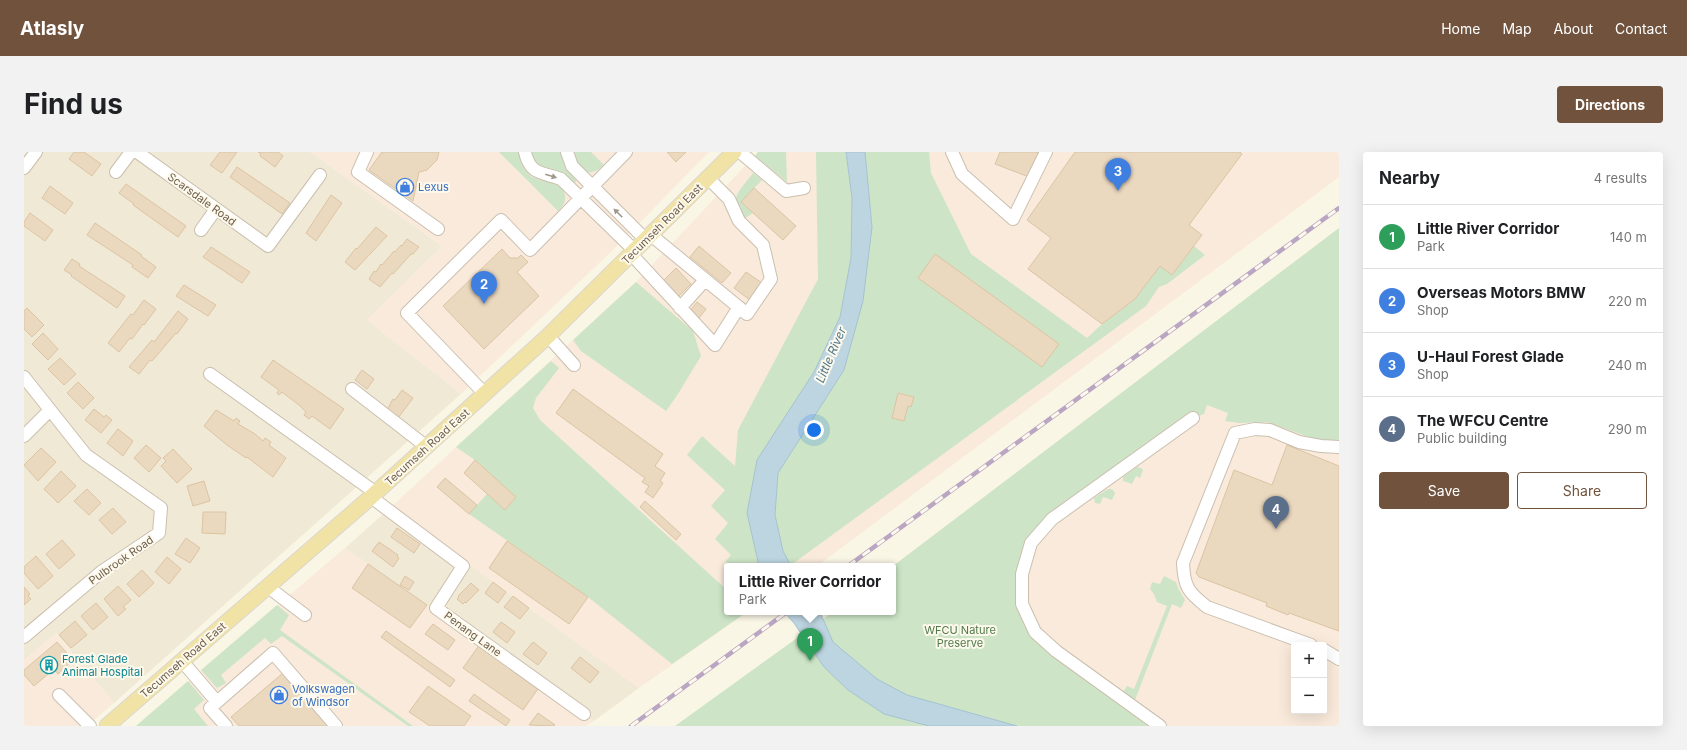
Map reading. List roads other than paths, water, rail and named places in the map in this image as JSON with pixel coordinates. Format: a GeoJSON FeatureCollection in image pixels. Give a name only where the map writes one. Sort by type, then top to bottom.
{"type":"FeatureCollection","features":[{"type":"Feature","properties":{"kind":"main road","name":"Tecumseh Road East"},"geometry":{"type":"LineString","coordinates":[[114,724],[182,661],[374,495],[548,336],[649,238],[734,152]]}},
{"type":"Feature","properties":{"kind":"street"},"geometry":{"type":"LineString","coordinates":[[24,168],[36,152]]}},
{"type":"Feature","properties":{"kind":"street"},"geometry":{"type":"LineString","coordinates":[[116,172],[131,152]]}},
{"type":"Feature","properties":{"kind":"street","name":"Scarsdale Road"},"geometry":{"type":"LineString","coordinates":[[137,152],[268,246],[320,175]]}},
{"type":"Feature","properties":{"kind":"street"},"geometry":{"type":"LineString","coordinates":[[367,152],[358,172],[438,229]]}},
{"type":"Feature","properties":{"kind":"street"},"geometry":{"type":"LineString","coordinates":[[525,152],[528,164],[537,172],[549,174],[561,179],[581,199],[633,253],[680,308],[715,345],[739,307]]}},
{"type":"Feature","properties":{"kind":"street"},"geometry":{"type":"LineString","coordinates":[[567,152],[572,166],[592,187],[649,238],[706,280],[747,314],[771,278],[763,244],[739,221],[729,199],[708,178]]}},
{"type":"Feature","properties":{"kind":"street"},"geometry":{"type":"LineString","coordinates":[[485,394],[407,313],[501,220],[530,250],[626,152]]}},
{"type":"Feature","properties":{"kind":"street"},"geometry":{"type":"LineString","coordinates":[[740,152],[786,191],[804,188]]}},
{"type":"Feature","properties":{"kind":"street"},"geometry":{"type":"LineString","coordinates":[[952,152],[962,174],[1013,219],[1046,152]]}},
{"type":"Feature","properties":{"kind":"street"},"geometry":{"type":"LineString","coordinates":[[201,230],[216,209]]}},
{"type":"Feature","properties":{"kind":"street"},"geometry":{"type":"LineString","coordinates":[[680,308],[706,280]]}},
{"type":"Feature","properties":{"kind":"street"},"geometry":{"type":"LineString","coordinates":[[548,336],[574,365]]}},
{"type":"Feature","properties":{"kind":"street"},"geometry":{"type":"LineString","coordinates":[[210,374],[374,495]]}},
{"type":"Feature","properties":{"kind":"street","name":"Pulbrook Road"},"geometry":{"type":"LineString","coordinates":[[24,377],[86,455],[161,508],[160,533],[100,572],[24,637]]}},
{"type":"Feature","properties":{"kind":"street"},"geometry":{"type":"LineString","coordinates":[[352,389],[427,447]]}},
{"type":"Feature","properties":{"kind":"street"},"geometry":{"type":"LineString","coordinates":[[24,436],[50,410]]}},
{"type":"Feature","properties":{"kind":"street"},"geometry":{"type":"LineString","coordinates":[[1160,726],[1056,651],[1035,632],[1022,604],[1022,574],[1031,543],[1052,519],[1193,418]]}},
{"type":"Feature","properties":{"kind":"street"},"geometry":{"type":"LineString","coordinates":[[1303,642],[1207,607],[1192,596],[1184,579],[1183,563],[1235,433],[1255,428],[1270,430],[1299,442],[1321,446],[1339,447]]}},
{"type":"Feature","properties":{"kind":"street","name":"Penang Lane"},"geometry":{"type":"LineString","coordinates":[[374,495],[463,566],[436,608],[584,714]]}},
{"type":"Feature","properties":{"kind":"street"},"geometry":{"type":"LineString","coordinates":[[268,587],[306,615]]}},
{"type":"Feature","properties":{"kind":"street"},"geometry":{"type":"LineString","coordinates":[[1327,652],[1339,659]]}},
{"type":"Feature","properties":{"kind":"street"},"geometry":{"type":"LineString","coordinates":[[226,726],[210,708],[273,653],[336,726]]}},
{"type":"Feature","properties":{"kind":"street"},"geometry":{"type":"LineString","coordinates":[[182,661],[217,702]]}},
{"type":"Feature","properties":{"kind":"street"},"geometry":{"type":"LineString","coordinates":[[59,695],[90,726]]}},
{"type":"Feature","properties":{"kind":"water","name":"Little River"},"geometry":{"type":"Polygon","coordinates":[[[846,152],[865,152],[872,227],[863,301],[844,370],[778,473],[775,515],[783,551],[789,563],[758,563],[747,513],[757,460],[814,372],[840,317],[851,258],[852,198],[846,152]]]}},
{"type":"Feature","properties":{"kind":"water"},"geometry":{"type":"Polygon","coordinates":[[[787,615],[821,615],[833,642],[877,679],[907,695],[1017,726],[929,726],[884,714],[848,690],[824,667],[794,623],[787,615]]]}},
{"type":"Feature","properties":{"kind":"railway"},"geometry":{"type":"LineString","coordinates":[[852,563],[1339,208]]}},
{"type":"Feature","properties":{"kind":"railway"},"geometry":{"type":"LineString","coordinates":[[631,726],[783,615]]}},
{"type":"Feature","properties":{"kind":"place","name":"Lexus"},"geometry":{"type":"Point","coordinates":[405,187]}},
{"type":"Feature","properties":{"kind":"place","name":"U-Haul Forest Glade"},"geometry":{"type":"Point","coordinates":[1118,191]}},
{"type":"Feature","properties":{"kind":"place","name":"Overseas Motors BMW"},"geometry":{"type":"Point","coordinates":[484,304]}},
{"type":"Feature","properties":{"kind":"place","name":"The WFCU Centre"},"geometry":{"type":"Point","coordinates":[1276,529]}},
{"type":"Feature","properties":{"kind":"place","name":"Little River Corridor"},"geometry":{"type":"Point","coordinates":[810,661]}},
{"type":"Feature","properties":{"kind":"place","name":"Forest Glade Animal Hospital"},"geometry":{"type":"Point","coordinates":[49,665]}},
{"type":"Feature","properties":{"kind":"place","name":"Volkswagen of Windsor"},"geometry":{"type":"Point","coordinates":[279,695]}},
{"type":"Feature","properties":{"kind":"park label","name":"WFCU Nature Preserve"},"geometry":{"type":"Point","coordinates":[960,636]}}]}
